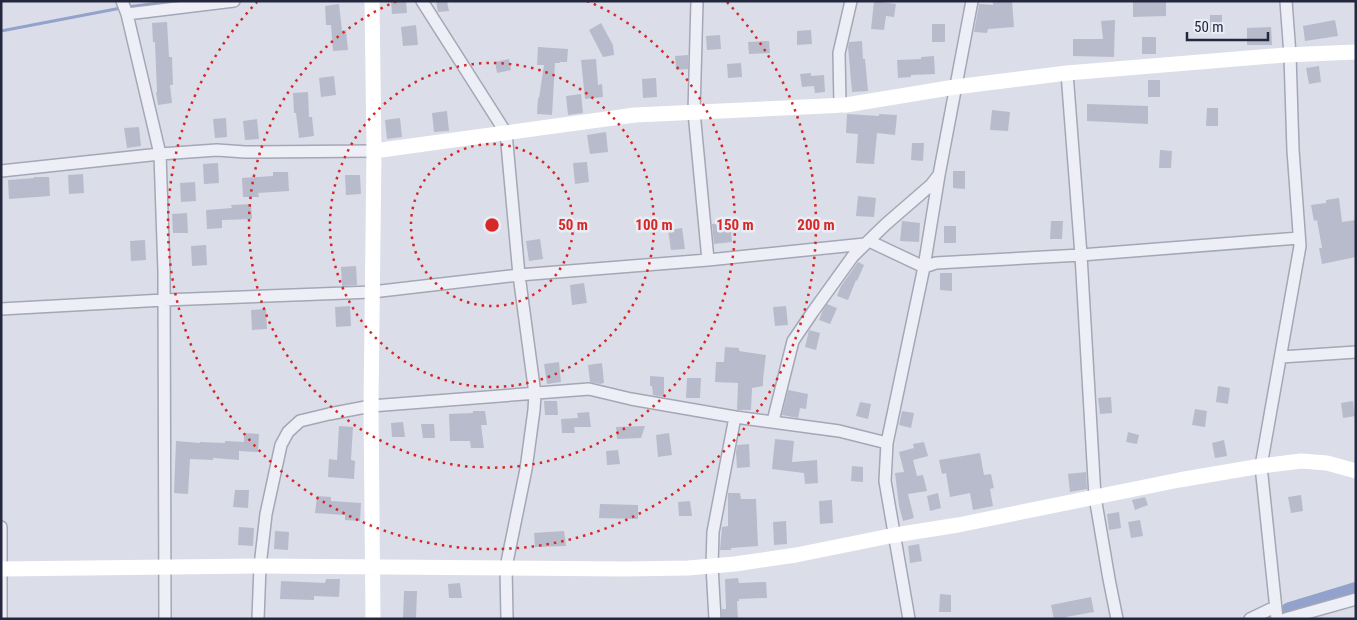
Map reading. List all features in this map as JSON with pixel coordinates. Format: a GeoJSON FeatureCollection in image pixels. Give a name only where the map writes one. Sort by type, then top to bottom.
{"type":"FeatureCollection","features":[{"type":"Feature","properties":{"kind":"street"},"geometry":{"type":"LineString","coordinates":[[122,1],[127,14],[160,154],[164,271],[166,619]]}},
{"type":"Feature","properties":{"kind":"street"},"geometry":{"type":"LineString","coordinates":[[127,14],[234,1]]}},
{"type":"Feature","properties":{"kind":"street"},"geometry":{"type":"LineString","coordinates":[[372,1],[374,151],[371,406],[373,619]]}},
{"type":"Feature","properties":{"kind":"street"},"geometry":{"type":"LineString","coordinates":[[422,1],[506,133],[519,275],[535,394],[526,470],[506,567],[507,619]]}},
{"type":"Feature","properties":{"kind":"street"},"geometry":{"type":"LineString","coordinates":[[697,1],[694,112],[708,260]]}},
{"type":"Feature","properties":{"kind":"street"},"geometry":{"type":"LineString","coordinates":[[840,106],[839,54],[851,1]]}},
{"type":"Feature","properties":{"kind":"street"},"geometry":{"type":"LineString","coordinates":[[909,619],[886,481],[887,443],[924,267],[939,175],[972,1]]}},
{"type":"Feature","properties":{"kind":"street"},"geometry":{"type":"LineString","coordinates":[[1277,619],[1261,466],[1300,246],[1286,1]]}},
{"type":"Feature","properties":{"kind":"street"},"geometry":{"type":"LineString","coordinates":[[1,171],[160,154],[217,150],[245,152],[374,151],[635,115],[840,106],[955,87],[1067,73],[1290,55],[1356,52]]}},
{"type":"Feature","properties":{"kind":"street"},"geometry":{"type":"LineString","coordinates":[[1067,73],[1081,255],[1095,497],[1117,619]]}},
{"type":"Feature","properties":{"kind":"street"},"geometry":{"type":"LineString","coordinates":[[773,421],[794,340],[853,256],[939,175]]}},
{"type":"Feature","properties":{"kind":"street"},"geometry":{"type":"LineString","coordinates":[[1,309],[164,300],[372,292],[519,275],[708,260],[867,242],[924,267],[936,263],[1081,255],[1299,238]]}},
{"type":"Feature","properties":{"kind":"street"},"geometry":{"type":"LineString","coordinates":[[1281,357],[1356,352]]}},
{"type":"Feature","properties":{"kind":"street"},"geometry":{"type":"LineString","coordinates":[[258,619],[260,566],[266,514],[281,445],[288,432],[300,421],[371,406],[589,389],[631,399],[735,417],[839,431],[887,443]]}},
{"type":"Feature","properties":{"kind":"street"},"geometry":{"type":"LineString","coordinates":[[715,619],[712,566],[713,532],[735,417]]}},
{"type":"Feature","properties":{"kind":"street"},"geometry":{"type":"LineString","coordinates":[[1,569],[260,566],[688,568],[787,557],[1261,466],[1301,461],[1327,463],[1356,471]]}},
{"type":"Feature","properties":{"kind":"street"},"geometry":{"type":"LineString","coordinates":[[1,527],[2,619]]}},
{"type":"Feature","properties":{"kind":"street"},"geometry":{"type":"LineString","coordinates":[[1286,619],[1356,598]]}},
{"type":"Feature","properties":{"kind":"street"},"geometry":{"type":"LineString","coordinates":[[1250,619],[1275,607]]}},
{"type":"Feature","properties":{"kind":"building"},"geometry":{"type":"Polygon","coordinates":[[[391,1],[406,1],[407,13],[392,14],[391,1]]]}},
{"type":"Feature","properties":{"kind":"building"},"geometry":{"type":"Polygon","coordinates":[[[436,1],[447,1],[449,11],[438,12],[436,1]]]}},
{"type":"Feature","properties":{"kind":"building"},"geometry":{"type":"Polygon","coordinates":[[[874,1],[896,4],[894,17],[886,16],[884,30],[871,29],[874,1]]]}},
{"type":"Feature","properties":{"kind":"building"},"geometry":{"type":"Polygon","coordinates":[[[1012,1],[1014,27],[988,29],[987,33],[974,32],[979,4],[993,5],[993,2],[1012,1]]]}},
{"type":"Feature","properties":{"kind":"building"},"geometry":{"type":"Polygon","coordinates":[[[1133,1],[1166,1],[1166,16],[1133,17],[1133,1]]]}},
{"type":"Feature","properties":{"kind":"building"},"geometry":{"type":"Polygon","coordinates":[[[339,4],[342,31],[346,30],[348,50],[333,51],[331,25],[326,25],[325,6],[339,4]]]}},
{"type":"Feature","properties":{"kind":"building"},"geometry":{"type":"Polygon","coordinates":[[[1210,15],[1222,15],[1222,32],[1210,32],[1210,15]]]}},
{"type":"Feature","properties":{"kind":"building"},"geometry":{"type":"Polygon","coordinates":[[[1115,20],[1114,57],[1073,56],[1073,39],[1103,39],[1101,21],[1115,20]]]}},
{"type":"Feature","properties":{"kind":"building"},"geometry":{"type":"Polygon","coordinates":[[[1335,20],[1338,36],[1305,41],[1303,26],[1335,20]]]}},
{"type":"Feature","properties":{"kind":"building"},"geometry":{"type":"Polygon","coordinates":[[[167,22],[169,57],[172,57],[173,85],[170,85],[172,103],[158,105],[155,42],[153,42],[152,23],[167,22]]]}},
{"type":"Feature","properties":{"kind":"building"},"geometry":{"type":"Polygon","coordinates":[[[601,23],[613,45],[614,55],[603,57],[589,30],[601,23]]]}},
{"type":"Feature","properties":{"kind":"building"},"geometry":{"type":"Polygon","coordinates":[[[932,24],[945,24],[945,42],[932,42],[932,24]]]}},
{"type":"Feature","properties":{"kind":"building"},"geometry":{"type":"Polygon","coordinates":[[[416,25],[418,45],[403,46],[401,27],[416,25]]]}},
{"type":"Feature","properties":{"kind":"building"},"geometry":{"type":"Polygon","coordinates":[[[1271,27],[1272,45],[1247,45],[1247,28],[1271,27]]]}},
{"type":"Feature","properties":{"kind":"building"},"geometry":{"type":"Polygon","coordinates":[[[811,30],[812,44],[797,45],[797,31],[811,30]]]}},
{"type":"Feature","properties":{"kind":"building"},"geometry":{"type":"Polygon","coordinates":[[[720,35],[721,49],[707,50],[706,36],[720,35]]]}},
{"type":"Feature","properties":{"kind":"building"},"geometry":{"type":"Polygon","coordinates":[[[1142,37],[1156,37],[1156,54],[1142,54],[1142,37]]]}},
{"type":"Feature","properties":{"kind":"building"},"geometry":{"type":"Polygon","coordinates":[[[769,41],[770,53],[749,54],[748,42],[769,41]]]}},
{"type":"Feature","properties":{"kind":"building"},"geometry":{"type":"Polygon","coordinates":[[[862,41],[868,91],[852,92],[848,47],[849,42],[862,41]]]}},
{"type":"Feature","properties":{"kind":"building"},"geometry":{"type":"Polygon","coordinates":[[[538,47],[568,49],[567,62],[555,63],[552,115],[537,114],[544,65],[537,65],[538,47]]]}},
{"type":"Feature","properties":{"kind":"building"},"geometry":{"type":"Polygon","coordinates":[[[688,55],[688,69],[676,70],[675,56],[688,55]]]}},
{"type":"Feature","properties":{"kind":"building"},"geometry":{"type":"Polygon","coordinates":[[[934,56],[935,74],[911,75],[911,77],[898,78],[897,60],[921,59],[921,57],[934,56]]]}},
{"type":"Feature","properties":{"kind":"building"},"geometry":{"type":"Polygon","coordinates":[[[509,59],[511,70],[497,73],[495,62],[509,59]]]}},
{"type":"Feature","properties":{"kind":"building"},"geometry":{"type":"Polygon","coordinates":[[[596,59],[598,85],[602,84],[603,97],[585,99],[581,60],[596,59]]]}},
{"type":"Feature","properties":{"kind":"building"},"geometry":{"type":"Polygon","coordinates":[[[741,63],[742,77],[728,78],[727,64],[741,63]]]}},
{"type":"Feature","properties":{"kind":"building"},"geometry":{"type":"Polygon","coordinates":[[[1319,66],[1321,82],[1309,84],[1306,68],[1319,66]]]}},
{"type":"Feature","properties":{"kind":"building"},"geometry":{"type":"Polygon","coordinates":[[[811,73],[811,76],[824,75],[825,92],[815,93],[814,86],[802,87],[800,74],[811,73]]]}},
{"type":"Feature","properties":{"kind":"building"},"geometry":{"type":"Polygon","coordinates":[[[334,76],[336,95],[321,97],[319,78],[334,76]]]}},
{"type":"Feature","properties":{"kind":"building"},"geometry":{"type":"Polygon","coordinates":[[[656,78],[657,97],[643,98],[642,79],[656,78]]]}},
{"type":"Feature","properties":{"kind":"building"},"geometry":{"type":"Polygon","coordinates":[[[1148,80],[1160,80],[1160,97],[1148,97],[1148,80]]]}},
{"type":"Feature","properties":{"kind":"building"},"geometry":{"type":"Polygon","coordinates":[[[308,92],[309,117],[312,117],[314,136],[299,138],[296,113],[294,113],[293,93],[308,92]]]}},
{"type":"Feature","properties":{"kind":"building"},"geometry":{"type":"Polygon","coordinates":[[[581,94],[583,113],[568,115],[566,96],[581,94]]]}},
{"type":"Feature","properties":{"kind":"building"},"geometry":{"type":"Polygon","coordinates":[[[1087,104],[1148,106],[1148,124],[1087,121],[1087,104]]]}},
{"type":"Feature","properties":{"kind":"building"},"geometry":{"type":"Polygon","coordinates":[[[1207,108],[1218,108],[1218,126],[1206,126],[1207,108]]]}},
{"type":"Feature","properties":{"kind":"building"},"geometry":{"type":"Polygon","coordinates":[[[992,110],[1010,112],[1008,131],[990,130],[992,110]]]}},
{"type":"Feature","properties":{"kind":"building"},"geometry":{"type":"Polygon","coordinates":[[[447,111],[449,131],[434,132],[432,113],[447,111]]]}},
{"type":"Feature","properties":{"kind":"building"},"geometry":{"type":"Polygon","coordinates":[[[847,114],[897,115],[895,135],[877,133],[874,164],[856,163],[858,134],[846,133],[847,114]]]}},
{"type":"Feature","properties":{"kind":"building"},"geometry":{"type":"Polygon","coordinates":[[[226,118],[227,137],[215,138],[213,119],[226,118]]]}},
{"type":"Feature","properties":{"kind":"building"},"geometry":{"type":"Polygon","coordinates":[[[400,118],[402,137],[387,139],[385,120],[400,118]]]}},
{"type":"Feature","properties":{"kind":"building"},"geometry":{"type":"Polygon","coordinates":[[[257,119],[259,139],[245,140],[243,121],[257,119]]]}},
{"type":"Feature","properties":{"kind":"building"},"geometry":{"type":"Polygon","coordinates":[[[139,127],[141,146],[127,148],[124,128],[139,127]]]}},
{"type":"Feature","properties":{"kind":"building"},"geometry":{"type":"Polygon","coordinates":[[[606,132],[608,152],[590,154],[587,135],[606,132]]]}},
{"type":"Feature","properties":{"kind":"building"},"geometry":{"type":"Polygon","coordinates":[[[912,143],[924,143],[923,161],[911,160],[912,143]]]}},
{"type":"Feature","properties":{"kind":"building"},"geometry":{"type":"Polygon","coordinates":[[[1160,150],[1172,151],[1171,168],[1159,168],[1160,150]]]}},
{"type":"Feature","properties":{"kind":"building"},"geometry":{"type":"Polygon","coordinates":[[[587,162],[589,182],[575,184],[573,163],[587,162]]]}},
{"type":"Feature","properties":{"kind":"building"},"geometry":{"type":"Polygon","coordinates":[[[218,163],[219,183],[204,184],[203,164],[218,163]]]}},
{"type":"Feature","properties":{"kind":"building"},"geometry":{"type":"Polygon","coordinates":[[[953,171],[965,171],[965,189],[953,188],[953,171]]]}},
{"type":"Feature","properties":{"kind":"building"},"geometry":{"type":"Polygon","coordinates":[[[273,172],[288,172],[289,191],[258,193],[259,197],[243,197],[242,178],[273,176],[273,172]]]}},
{"type":"Feature","properties":{"kind":"building"},"geometry":{"type":"Polygon","coordinates":[[[83,174],[84,193],[69,194],[68,175],[83,174]]]}},
{"type":"Feature","properties":{"kind":"building"},"geometry":{"type":"Polygon","coordinates":[[[345,175],[360,175],[361,194],[346,195],[345,175]]]}},
{"type":"Feature","properties":{"kind":"building"},"geometry":{"type":"Polygon","coordinates":[[[49,177],[50,196],[9,199],[8,180],[49,177]]]}},
{"type":"Feature","properties":{"kind":"building"},"geometry":{"type":"Polygon","coordinates":[[[195,182],[196,201],[181,202],[180,183],[195,182]]]}},
{"type":"Feature","properties":{"kind":"building"},"geometry":{"type":"Polygon","coordinates":[[[858,196],[876,198],[874,217],[856,216],[858,196]]]}},
{"type":"Feature","properties":{"kind":"building"},"geometry":{"type":"Polygon","coordinates":[[[1339,198],[1342,222],[1356,220],[1356,257],[1322,264],[1319,248],[1322,248],[1317,220],[1314,221],[1311,205],[1326,203],[1326,200],[1339,198]]]}},
{"type":"Feature","properties":{"kind":"building"},"geometry":{"type":"Polygon","coordinates":[[[251,204],[252,219],[222,220],[222,228],[207,229],[206,210],[232,208],[231,205],[251,204]]]}},
{"type":"Feature","properties":{"kind":"building"},"geometry":{"type":"Polygon","coordinates":[[[187,213],[188,233],[173,233],[172,214],[187,213]]]}},
{"type":"Feature","properties":{"kind":"building"},"geometry":{"type":"Polygon","coordinates":[[[902,221],[920,223],[919,242],[900,241],[902,221]]]}},
{"type":"Feature","properties":{"kind":"building"},"geometry":{"type":"Polygon","coordinates":[[[1051,221],[1063,221],[1062,239],[1050,239],[1051,221]]]}},
{"type":"Feature","properties":{"kind":"building"},"geometry":{"type":"Polygon","coordinates":[[[730,222],[732,242],[714,244],[712,224],[730,222]]]}},
{"type":"Feature","properties":{"kind":"building"},"geometry":{"type":"Polygon","coordinates":[[[944,226],[956,226],[956,243],[944,243],[944,226]]]}},
{"type":"Feature","properties":{"kind":"building"},"geometry":{"type":"Polygon","coordinates":[[[682,228],[685,249],[671,250],[668,230],[682,228]]]}},
{"type":"Feature","properties":{"kind":"building"},"geometry":{"type":"Polygon","coordinates":[[[540,239],[543,259],[529,261],[526,241],[540,239]]]}},
{"type":"Feature","properties":{"kind":"building"},"geometry":{"type":"Polygon","coordinates":[[[145,240],[146,260],[131,261],[130,241],[145,240]]]}},
{"type":"Feature","properties":{"kind":"building"},"geometry":{"type":"Polygon","coordinates":[[[206,245],[207,265],[192,266],[191,246],[206,245]]]}},
{"type":"Feature","properties":{"kind":"building"},"geometry":{"type":"Polygon","coordinates":[[[858,262],[864,265],[848,300],[837,296],[841,286],[858,262]]]}},
{"type":"Feature","properties":{"kind":"building"},"geometry":{"type":"Polygon","coordinates":[[[356,266],[357,285],[342,286],[341,267],[356,266]]]}},
{"type":"Feature","properties":{"kind":"building"},"geometry":{"type":"Polygon","coordinates":[[[940,273],[952,273],[952,291],[940,290],[940,273]]]}},
{"type":"Feature","properties":{"kind":"building"},"geometry":{"type":"Polygon","coordinates":[[[584,283],[587,303],[572,305],[570,285],[584,283]]]}},
{"type":"Feature","properties":{"kind":"building"},"geometry":{"type":"Polygon","coordinates":[[[827,304],[837,308],[830,324],[819,320],[827,304]]]}},
{"type":"Feature","properties":{"kind":"building"},"geometry":{"type":"Polygon","coordinates":[[[350,306],[351,326],[336,327],[335,307],[350,306]]]}},
{"type":"Feature","properties":{"kind":"building"},"geometry":{"type":"Polygon","coordinates":[[[786,306],[788,325],[775,326],[773,307],[786,306]]]}},
{"type":"Feature","properties":{"kind":"building"},"geometry":{"type":"Polygon","coordinates":[[[266,309],[267,329],[252,330],[251,310],[266,309]]]}},
{"type":"Feature","properties":{"kind":"building"},"geometry":{"type":"Polygon","coordinates":[[[809,330],[820,333],[816,350],[805,347],[809,330]]]}},
{"type":"Feature","properties":{"kind":"building"},"geometry":{"type":"Polygon","coordinates":[[[725,347],[739,348],[739,351],[766,355],[763,386],[752,388],[751,410],[737,410],[738,383],[715,382],[716,362],[724,362],[725,347]]]}},
{"type":"Feature","properties":{"kind":"building"},"geometry":{"type":"Polygon","coordinates":[[[559,362],[561,382],[547,384],[544,364],[559,362]]]}},
{"type":"Feature","properties":{"kind":"building"},"geometry":{"type":"Polygon","coordinates":[[[602,363],[604,383],[590,382],[588,365],[602,363]]]}},
{"type":"Feature","properties":{"kind":"building"},"geometry":{"type":"Polygon","coordinates":[[[650,376],[664,377],[664,397],[653,395],[652,386],[650,386],[650,376]]]}},
{"type":"Feature","properties":{"kind":"building"},"geometry":{"type":"Polygon","coordinates":[[[687,378],[701,378],[700,398],[686,398],[687,378]]]}},
{"type":"Feature","properties":{"kind":"building"},"geometry":{"type":"Polygon","coordinates":[[[1218,386],[1230,388],[1228,404],[1216,402],[1218,386]]]}},
{"type":"Feature","properties":{"kind":"building"},"geometry":{"type":"Polygon","coordinates":[[[788,390],[808,394],[806,409],[800,408],[798,418],[782,415],[788,390]]]}},
{"type":"Feature","properties":{"kind":"building"},"geometry":{"type":"Polygon","coordinates":[[[1111,397],[1112,413],[1100,414],[1098,398],[1111,397]]]}},
{"type":"Feature","properties":{"kind":"building"},"geometry":{"type":"Polygon","coordinates":[[[544,401],[557,401],[558,415],[545,415],[544,401]]]}},
{"type":"Feature","properties":{"kind":"building"},"geometry":{"type":"Polygon","coordinates":[[[1353,401],[1355,416],[1343,418],[1341,403],[1353,401]]]}},
{"type":"Feature","properties":{"kind":"building"},"geometry":{"type":"Polygon","coordinates":[[[860,402],[871,404],[868,419],[856,416],[860,402]]]}},
{"type":"Feature","properties":{"kind":"building"},"geometry":{"type":"Polygon","coordinates":[[[1195,409],[1207,411],[1205,427],[1192,425],[1195,409]]]}},
{"type":"Feature","properties":{"kind":"building"},"geometry":{"type":"Polygon","coordinates":[[[473,411],[485,411],[487,425],[481,425],[484,448],[471,448],[470,441],[450,441],[449,414],[473,413],[473,411]]]}},
{"type":"Feature","properties":{"kind":"building"},"geometry":{"type":"Polygon","coordinates":[[[902,411],[914,413],[911,428],[899,425],[902,411]]]}},
{"type":"Feature","properties":{"kind":"building"},"geometry":{"type":"Polygon","coordinates":[[[589,412],[591,427],[574,427],[575,433],[562,433],[561,419],[578,418],[577,413],[589,412]]]}},
{"type":"Feature","properties":{"kind":"building"},"geometry":{"type":"Polygon","coordinates":[[[403,422],[405,437],[392,437],[391,423],[403,422]]]}},
{"type":"Feature","properties":{"kind":"building"},"geometry":{"type":"Polygon","coordinates":[[[421,424],[434,424],[435,438],[423,438],[421,424]]]}},
{"type":"Feature","properties":{"kind":"building"},"geometry":{"type":"Polygon","coordinates":[[[339,426],[353,427],[351,460],[355,461],[354,479],[328,477],[329,459],[337,460],[339,426]]]}},
{"type":"Feature","properties":{"kind":"building"},"geometry":{"type":"Polygon","coordinates":[[[645,426],[641,438],[617,439],[616,427],[645,426]]]}},
{"type":"Feature","properties":{"kind":"building"},"geometry":{"type":"Polygon","coordinates":[[[1128,432],[1139,435],[1137,444],[1126,442],[1128,432]]]}},
{"type":"Feature","properties":{"kind":"building"},"geometry":{"type":"Polygon","coordinates":[[[244,433],[259,434],[258,452],[239,451],[239,460],[190,459],[188,494],[174,493],[176,441],[200,443],[244,442],[244,433]]]}},
{"type":"Feature","properties":{"kind":"building"},"geometry":{"type":"Polygon","coordinates":[[[669,433],[672,455],[658,457],[656,435],[669,433]]]}},
{"type":"Feature","properties":{"kind":"building"},"geometry":{"type":"Polygon","coordinates":[[[775,439],[794,441],[792,462],[817,460],[818,483],[805,484],[804,473],[772,469],[775,439]]]}},
{"type":"Feature","properties":{"kind":"building"},"geometry":{"type":"Polygon","coordinates":[[[1224,440],[1227,456],[1215,458],[1212,443],[1224,440]]]}},
{"type":"Feature","properties":{"kind":"building"},"geometry":{"type":"Polygon","coordinates":[[[924,442],[928,456],[913,460],[917,476],[923,475],[927,491],[908,494],[914,518],[903,521],[895,473],[904,472],[899,452],[914,448],[913,444],[924,442]]]}},
{"type":"Feature","properties":{"kind":"building"},"geometry":{"type":"Polygon","coordinates":[[[749,444],[750,467],[737,468],[737,445],[749,444]]]}},
{"type":"Feature","properties":{"kind":"building"},"geometry":{"type":"Polygon","coordinates":[[[618,450],[620,464],[607,465],[606,451],[618,450]]]}},
{"type":"Feature","properties":{"kind":"building"},"geometry":{"type":"Polygon","coordinates":[[[980,453],[984,475],[991,474],[994,488],[990,489],[993,506],[973,510],[970,493],[950,497],[946,473],[942,474],[939,460],[980,453]]]}},
{"type":"Feature","properties":{"kind":"building"},"geometry":{"type":"Polygon","coordinates":[[[852,466],[863,467],[863,482],[851,481],[852,466]]]}},
{"type":"Feature","properties":{"kind":"building"},"geometry":{"type":"Polygon","coordinates":[[[1086,472],[1087,489],[1070,492],[1068,474],[1086,472]]]}},
{"type":"Feature","properties":{"kind":"building"},"geometry":{"type":"Polygon","coordinates":[[[235,490],[249,490],[248,508],[233,507],[235,490]]]}},
{"type":"Feature","properties":{"kind":"building"},"geometry":{"type":"Polygon","coordinates":[[[728,493],[740,493],[741,499],[756,499],[758,546],[720,550],[722,527],[728,526],[728,493]]]}},
{"type":"Feature","properties":{"kind":"building"},"geometry":{"type":"Polygon","coordinates":[[[938,493],[941,508],[930,511],[927,496],[938,493]]]}},
{"type":"Feature","properties":{"kind":"building"},"geometry":{"type":"Polygon","coordinates":[[[1301,495],[1303,511],[1291,513],[1288,497],[1301,495]]]}},
{"type":"Feature","properties":{"kind":"building"},"geometry":{"type":"Polygon","coordinates":[[[317,496],[331,497],[331,501],[361,503],[360,521],[345,520],[345,515],[315,513],[317,496]]]}},
{"type":"Feature","properties":{"kind":"building"},"geometry":{"type":"Polygon","coordinates":[[[1145,497],[1148,505],[1135,510],[1132,500],[1145,497]]]}},
{"type":"Feature","properties":{"kind":"building"},"geometry":{"type":"Polygon","coordinates":[[[832,500],[833,523],[820,524],[819,501],[832,500]]]}},
{"type":"Feature","properties":{"kind":"building"},"geometry":{"type":"Polygon","coordinates":[[[690,501],[692,516],[679,516],[678,502],[690,501]]]}},
{"type":"Feature","properties":{"kind":"building"},"geometry":{"type":"Polygon","coordinates":[[[600,504],[638,505],[638,519],[599,518],[600,504]]]}},
{"type":"Feature","properties":{"kind":"building"},"geometry":{"type":"Polygon","coordinates":[[[1119,512],[1121,528],[1109,530],[1107,514],[1119,512]]]}},
{"type":"Feature","properties":{"kind":"building"},"geometry":{"type":"Polygon","coordinates":[[[1140,520],[1143,536],[1131,538],[1128,522],[1140,520]]]}},
{"type":"Feature","properties":{"kind":"building"},"geometry":{"type":"Polygon","coordinates":[[[786,521],[787,544],[774,545],[773,522],[786,521]]]}},
{"type":"Feature","properties":{"kind":"building"},"geometry":{"type":"Polygon","coordinates":[[[239,527],[254,528],[253,546],[238,545],[239,527]]]}},
{"type":"Feature","properties":{"kind":"building"},"geometry":{"type":"Polygon","coordinates":[[[275,531],[289,532],[288,550],[274,549],[275,531]]]}},
{"type":"Feature","properties":{"kind":"building"},"geometry":{"type":"Polygon","coordinates":[[[564,531],[566,546],[535,547],[534,533],[564,531]]]}},
{"type":"Feature","properties":{"kind":"building"},"geometry":{"type":"Polygon","coordinates":[[[919,544],[922,561],[910,563],[908,546],[919,544]]]}},
{"type":"Feature","properties":{"kind":"building"},"geometry":{"type":"Polygon","coordinates":[[[738,578],[739,583],[766,582],[767,598],[739,599],[737,601],[738,619],[722,619],[722,609],[726,609],[725,579],[738,578]]]}},
{"type":"Feature","properties":{"kind":"building"},"geometry":{"type":"Polygon","coordinates":[[[326,579],[340,579],[339,597],[314,596],[314,600],[280,599],[281,581],[325,583],[326,579]]]}},
{"type":"Feature","properties":{"kind":"building"},"geometry":{"type":"Polygon","coordinates":[[[460,583],[462,598],[449,598],[448,584],[460,583]]]}},
{"type":"Feature","properties":{"kind":"building"},"geometry":{"type":"Polygon","coordinates":[[[404,591],[417,591],[416,619],[403,619],[404,591]]]}},
{"type":"Feature","properties":{"kind":"building"},"geometry":{"type":"Polygon","coordinates":[[[940,594],[951,595],[951,612],[939,612],[940,594]]]}},
{"type":"Feature","properties":{"kind":"building"},"geometry":{"type":"Polygon","coordinates":[[[1091,597],[1094,612],[1066,617],[1066,619],[1054,619],[1051,605],[1091,597]]]}},
{"type":"Feature","properties":{"kind":"waterway"},"geometry":{"type":"LineString","coordinates":[[127,7],[176,1]]}},
{"type":"Feature","properties":{"kind":"waterway"},"geometry":{"type":"LineString","coordinates":[[1,31],[121,8]]}},
{"type":"Feature","properties":{"kind":"waterway"},"geometry":{"type":"LineString","coordinates":[[1290,612],[1356,592]]}}]}
